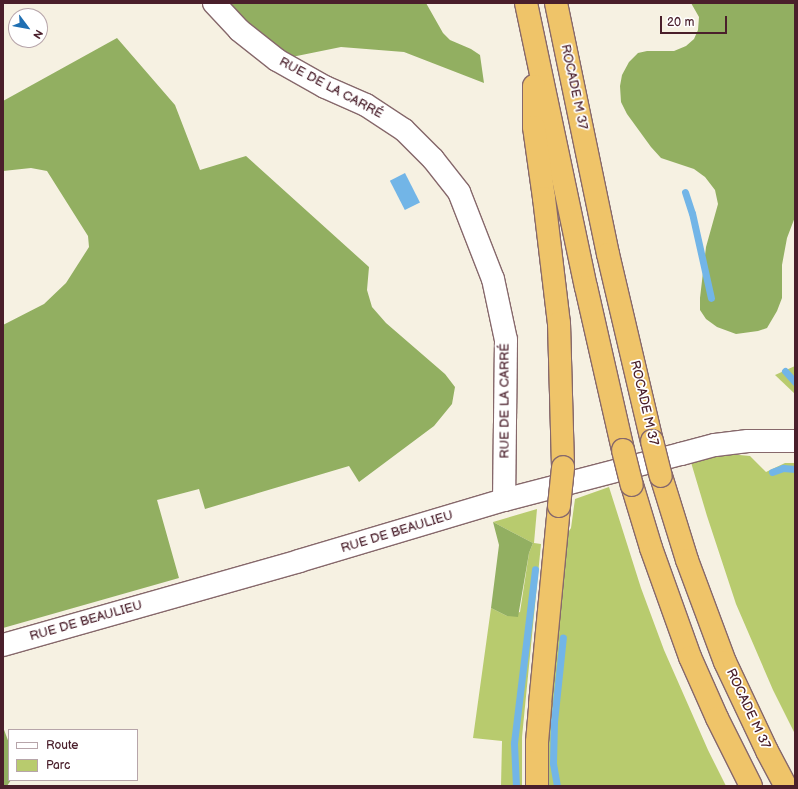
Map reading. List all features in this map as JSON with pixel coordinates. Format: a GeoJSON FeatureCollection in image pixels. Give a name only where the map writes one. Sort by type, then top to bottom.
{"type":"FeatureCollection","features":[{"type":"Feature","properties":{"kind":"highway"},"geometry":{"type":"LineString","coordinates":[[526,3],[586,287],[632,485],[651,548],[690,657],[748,782]]}},
{"type":"Feature","properties":{"kind":"highway","name":"ROCADE M 37"},"geometry":{"type":"LineString","coordinates":[[556,3],[608,254],[652,441],[662,476],[687,560],[725,662],[767,751],[786,786]]}},
{"type":"Feature","properties":{"kind":"highway"},"geometry":{"type":"LineString","coordinates":[[534,41],[534,127],[559,323],[563,467],[540,704],[537,742],[537,786]]}},
{"type":"Feature","properties":{"kind":"street","name":"RUE DE LA CARRÉ"},"geometry":{"type":"LineString","coordinates":[[214,3],[239,30],[277,60],[325,87],[366,105],[404,130],[433,159],[458,192],[493,279],[506,340],[504,500]]}},
{"type":"Feature","properties":{"kind":"street","name":"RUE DE BEAULIEU"},"geometry":{"type":"LineString","coordinates":[[3,645],[299,561],[504,500],[715,445],[748,441],[795,441]]}},
{"type":"Feature","properties":{"kind":"green space"},"geometry":{"type":"Polygon","coordinates":[[[214,3],[426,3],[443,33],[450,40],[471,49],[480,55],[484,83],[404,52],[341,47],[277,60],[214,3]]]}},
{"type":"Feature","properties":{"kind":"green space"},"geometry":{"type":"Polygon","coordinates":[[[691,3],[795,3],[795,217],[787,238],[782,265],[782,298],[777,311],[767,328],[758,331],[736,334],[717,327],[706,319],[700,310],[706,247],[718,204],[715,190],[705,177],[694,169],[661,158],[627,114],[621,102],[620,86],[622,75],[629,62],[638,53],[647,51],[674,51],[686,46],[694,39],[698,30],[699,17],[691,3]]]}},
{"type":"Feature","properties":{"kind":"green space"},"geometry":{"type":"Polygon","coordinates":[[[117,38],[175,105],[200,170],[246,156],[369,267],[367,290],[372,307],[386,323],[445,374],[455,387],[452,404],[434,426],[359,482],[349,466],[205,509],[199,489],[157,500],[179,578],[3,628],[3,325],[44,304],[66,283],[89,247],[88,236],[47,171],[31,168],[3,171],[3,101],[117,38]]]}},
{"type":"Feature","properties":{"kind":"green space"},"geometry":{"type":"Polygon","coordinates":[[[795,366],[795,394],[775,375],[795,366]]]}},
{"type":"Feature","properties":{"kind":"green space"},"geometry":{"type":"Polygon","coordinates":[[[729,454],[750,456],[766,472],[785,463],[795,463],[795,734],[773,690],[736,604],[690,459],[729,454]]]}},
{"type":"Feature","properties":{"kind":"green space"},"geometry":{"type":"Polygon","coordinates":[[[609,487],[641,588],[664,650],[708,750],[726,786],[549,786],[545,764],[563,540],[571,528],[575,499],[609,487]]]}},
{"type":"Feature","properties":{"kind":"green space"},"geometry":{"type":"Polygon","coordinates":[[[537,509],[534,543],[541,544],[522,737],[522,786],[501,786],[502,741],[473,738],[491,608],[507,616],[520,612],[529,553],[533,543],[493,522],[537,509]]]}},
{"type":"Feature","properties":{"kind":"green space"},"geometry":{"type":"Polygon","coordinates":[[[493,522],[533,543],[529,553],[518,617],[507,616],[491,608],[499,545],[493,522]]]}},
{"type":"Feature","properties":{"kind":"green space"},"geometry":{"type":"Polygon","coordinates":[[[3,727],[8,740],[8,781],[10,781],[7,786],[3,786],[3,727]]]}},
{"type":"Feature","properties":{"kind":"water"},"geometry":{"type":"Polygon","coordinates":[[[405,173],[420,202],[405,210],[390,181],[405,173]]]}},
{"type":"Feature","properties":{"kind":"waterway"},"geometry":{"type":"LineString","coordinates":[[685,192],[692,213],[711,298]]}},
{"type":"Feature","properties":{"kind":"waterway"},"geometry":{"type":"LineString","coordinates":[[785,371],[795,382]]}},
{"type":"Feature","properties":{"kind":"waterway"},"geometry":{"type":"LineString","coordinates":[[772,472],[783,468],[795,469]]}},
{"type":"Feature","properties":{"kind":"waterway"},"geometry":{"type":"LineString","coordinates":[[516,786],[514,743],[535,569]]}},
{"type":"Feature","properties":{"kind":"waterway"},"geometry":{"type":"LineString","coordinates":[[557,786],[553,763],[554,722],[563,637]]}}]}
